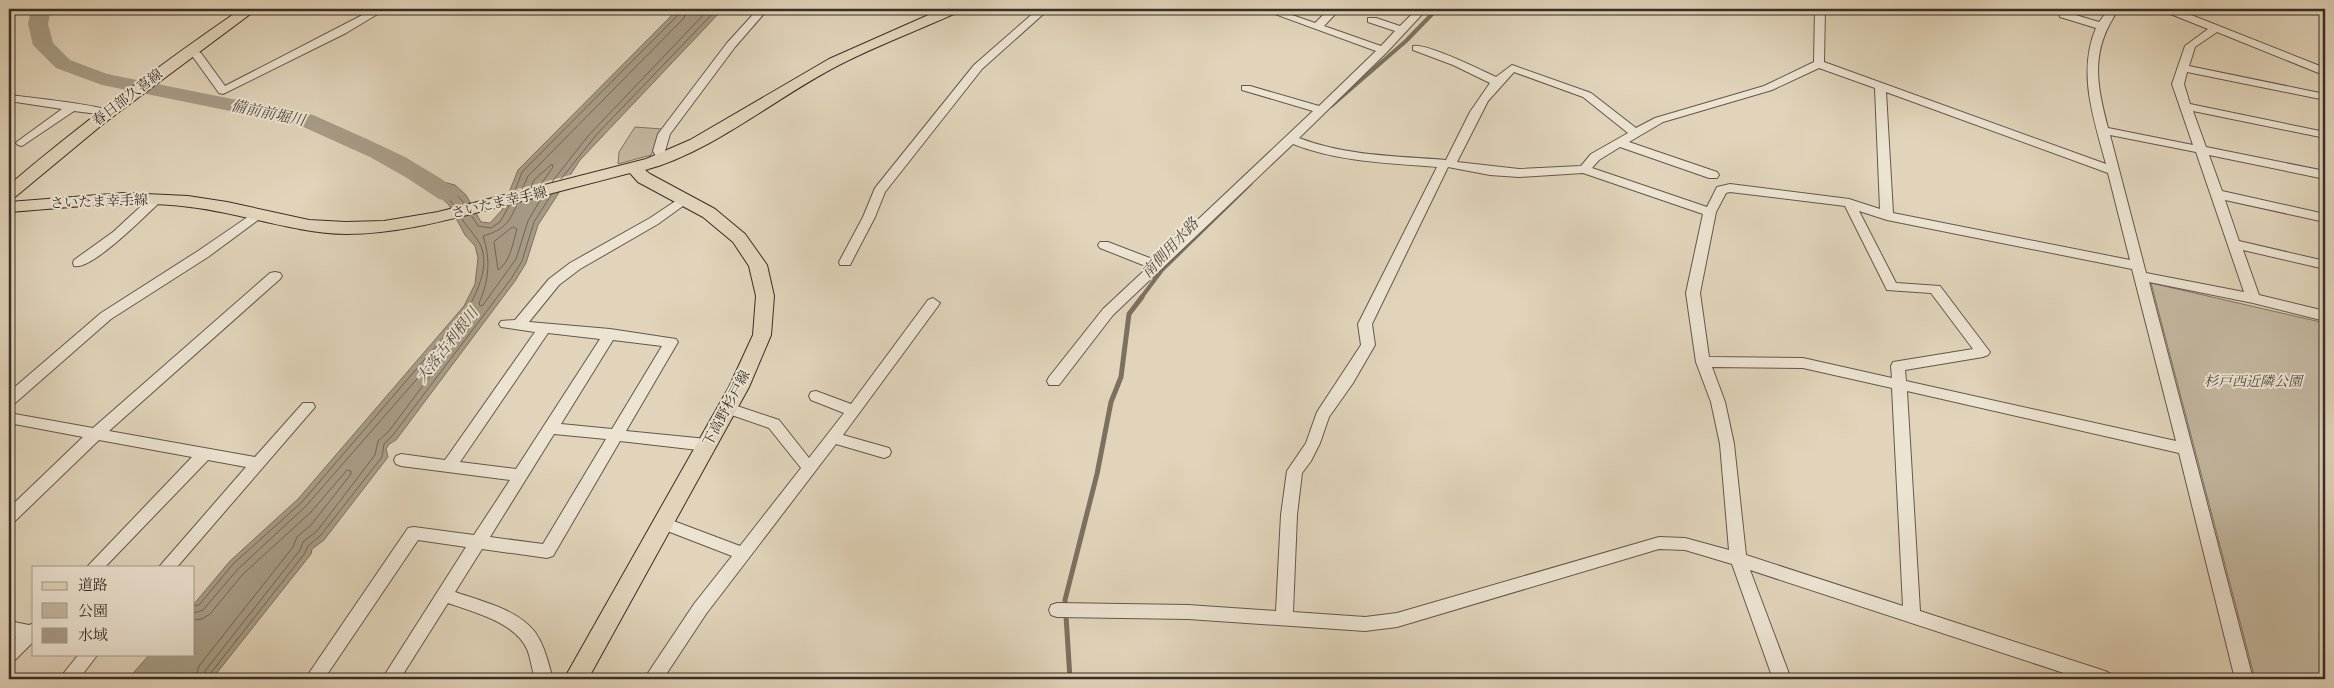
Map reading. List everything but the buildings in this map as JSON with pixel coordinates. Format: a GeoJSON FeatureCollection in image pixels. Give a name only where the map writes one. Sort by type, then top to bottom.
{"type":"FeatureCollection","features":[{"type":"Feature","properties":{"kind":"main road","name":"春日部久喜線"},"geometry":{"type":"LineString","coordinates":[[9,193],[58,150],[106,112],[250,9]]}},
{"type":"Feature","properties":{"kind":"main road","name":"さいたま幸手線"},"geometry":{"type":"LineString","coordinates":[[9,207],[82,200],[188,202],[309,225],[346,228],[384,226],[438,217],[635,169],[663,158],[696,143],[834,62],[953,9]]}},
{"type":"Feature","properties":{"kind":"main road","name":"下高野杉戸線"},"geometry":{"type":"LineString","coordinates":[[576,679],[728,408],[762,335],[765,296],[758,265],[739,238],[709,213],[644,178],[635,169]]}},
{"type":"Feature","properties":{"kind":"street"},"geometry":{"type":"LineString","coordinates":[[190,52],[196,55],[223,91],[342,31],[380,9]]}},
{"type":"Feature","properties":{"kind":"street"},"geometry":{"type":"LineString","coordinates":[[663,158],[658,151],[664,134],[731,45],[763,9]]}},
{"type":"Feature","properties":{"kind":"street"},"geometry":{"type":"LineString","coordinates":[[845,262],[869,217],[879,192],[978,67],[1044,9]]}},
{"type":"Feature","properties":{"kind":"street"},"geometry":{"type":"LineString","coordinates":[[1266,9],[1383,50]]}},
{"type":"Feature","properties":{"kind":"street"},"geometry":{"type":"LineString","coordinates":[[1317,27],[1335,9]]}},
{"type":"Feature","properties":{"kind":"street"},"geometry":{"type":"LineString","coordinates":[[1054,381],[1108,312],[1291,139],[1383,50],[1422,9]]}},
{"type":"Feature","properties":{"kind":"street"},"geometry":{"type":"LineString","coordinates":[[1818,64],[1820,9]]}},
{"type":"Feature","properties":{"kind":"street"},"geometry":{"type":"LineString","coordinates":[[2063,9],[2064,15],[2100,26]]}},
{"type":"Feature","properties":{"kind":"street"},"geometry":{"type":"LineString","coordinates":[[2114,9],[2100,26],[2095,42],[2091,74],[2103,130],[2244,679]]}},
{"type":"Feature","properties":{"kind":"street"},"geometry":{"type":"LineString","coordinates":[[2167,9],[2325,72]]}},
{"type":"Feature","properties":{"kind":"street"},"geometry":{"type":"LineString","coordinates":[[1372,20],[1401,30]]}},
{"type":"Feature","properties":{"kind":"street"},"geometry":{"type":"LineString","coordinates":[[2216,28],[2190,46],[2178,84],[2252,298]]}},
{"type":"Feature","properties":{"kind":"street"},"geometry":{"type":"LineString","coordinates":[[1417,48],[1457,63],[1495,81]]}},
{"type":"Feature","properties":{"kind":"street"},"geometry":{"type":"LineString","coordinates":[[1584,169],[1595,156],[1659,120],[1768,88],[1818,64],[2114,171]]}},
{"type":"Feature","properties":{"kind":"street"},"geometry":{"type":"LineString","coordinates":[[1284,619],[1289,515],[1295,471],[1313,444],[1322,416],[1348,380],[1368,345],[1365,324],[1469,121],[1495,81],[1512,68],[1587,95],[1635,133]]}},
{"type":"Feature","properties":{"kind":"street"},"geometry":{"type":"LineString","coordinates":[[2184,68],[2325,97]]}},
{"type":"Feature","properties":{"kind":"street"},"geometry":{"type":"LineString","coordinates":[[1880,86],[1887,216]]}},
{"type":"Feature","properties":{"kind":"street"},"geometry":{"type":"LineString","coordinates":[[1246,88],[1320,110]]}},
{"type":"Feature","properties":{"kind":"street"},"geometry":{"type":"LineString","coordinates":[[9,98],[106,112]]}},
{"type":"Feature","properties":{"kind":"street"},"geometry":{"type":"LineString","coordinates":[[22,143],[73,106]]}},
{"type":"Feature","properties":{"kind":"street"},"geometry":{"type":"LineString","coordinates":[[2186,106],[2325,135]]}},
{"type":"Feature","properties":{"kind":"street"},"geometry":{"type":"LineString","coordinates":[[2103,130],[2201,148],[2325,175]]}},
{"type":"Feature","properties":{"kind":"street"},"geometry":{"type":"LineString","coordinates":[[1291,139],[1314,148],[1354,157],[1447,164],[1490,171],[1519,173],[1584,169],[1710,212]]}},
{"type":"Feature","properties":{"kind":"street"},"geometry":{"type":"LineString","coordinates":[[1619,143],[1713,175]]}},
{"type":"Feature","properties":{"kind":"street"},"geometry":{"type":"LineString","coordinates":[[1782,679],[1738,559],[1727,444],[1718,402],[1703,362],[1693,293],[1710,212],[1721,190],[1730,188],[1849,203],[1887,216],[2139,271],[2325,316]]}},
{"type":"Feature","properties":{"kind":"street"},"geometry":{"type":"LineString","coordinates":[[2216,194],[2325,218]]}},
{"type":"Feature","properties":{"kind":"street"},"geometry":{"type":"LineString","coordinates":[[79,263],[117,235],[155,200]]}},
{"type":"Feature","properties":{"kind":"street"},"geometry":{"type":"LineString","coordinates":[[314,679],[414,533],[546,551],[671,342],[513,324],[554,282],[575,266],[654,221],[683,200]]}},
{"type":"Feature","properties":{"kind":"street"},"geometry":{"type":"LineString","coordinates":[[1849,203],[1892,287],[1935,288],[1983,352],[1898,366],[1912,616]]}},
{"type":"Feature","properties":{"kind":"street"},"geometry":{"type":"LineString","coordinates":[[9,400],[106,316],[203,254],[258,214]]}},
{"type":"Feature","properties":{"kind":"street"},"geometry":{"type":"LineString","coordinates":[[2234,244],[2325,265]]}},
{"type":"Feature","properties":{"kind":"street"},"geometry":{"type":"LineString","coordinates":[[1104,245],[1158,266]]}},
{"type":"Feature","properties":{"kind":"street"},"geometry":{"type":"LineString","coordinates":[[9,517],[96,434],[275,276]]}},
{"type":"Feature","properties":{"kind":"street"},"geometry":{"type":"LineString","coordinates":[[653,679],[700,609],[854,411],[932,303]]}},
{"type":"Feature","properties":{"kind":"street"},"geometry":{"type":"LineString","coordinates":[[449,465],[545,328]]}},
{"type":"Feature","properties":{"kind":"street"},"geometry":{"type":"LineString","coordinates":[[391,679],[610,334]]}},
{"type":"Feature","properties":{"kind":"street"},"geometry":{"type":"LineString","coordinates":[[1703,362],[1803,363],[2185,449]]}},
{"type":"Feature","properties":{"kind":"street"},"geometry":{"type":"LineString","coordinates":[[816,396],[854,411]]}},
{"type":"Feature","properties":{"kind":"street"},"geometry":{"type":"LineString","coordinates":[[168,566],[308,407]]}},
{"type":"Feature","properties":{"kind":"street"},"geometry":{"type":"LineString","coordinates":[[728,408],[774,424],[809,468]]}},
{"type":"Feature","properties":{"kind":"street"},"geometry":{"type":"LineString","coordinates":[[9,418],[258,463]]}},
{"type":"Feature","properties":{"kind":"street"},"geometry":{"type":"LineString","coordinates":[[551,428],[707,445]]}},
{"type":"Feature","properties":{"kind":"street"},"geometry":{"type":"LineString","coordinates":[[833,438],[884,452]]}},
{"type":"Feature","properties":{"kind":"street"},"geometry":{"type":"LineString","coordinates":[[96,566],[204,453]]}},
{"type":"Feature","properties":{"kind":"street"},"geometry":{"type":"LineString","coordinates":[[401,460],[520,475]]}},
{"type":"Feature","properties":{"kind":"street"},"geometry":{"type":"LineString","coordinates":[[663,523],[692,536],[742,553]]}},
{"type":"Feature","properties":{"kind":"street"},"geometry":{"type":"LineString","coordinates":[[1057,610],[1188,612],[1366,624],[1397,620],[1659,543],[1685,544],[1738,559],[2105,679]]}},
{"type":"Feature","properties":{"kind":"street"},"geometry":{"type":"LineString","coordinates":[[445,595],[500,616],[524,631],[534,645],[544,679]]}},
{"type":"Feature","properties":{"kind":"street"},"geometry":{"type":"LineString","coordinates":[[9,628],[32,632]]}},
{"type":"Feature","properties":{"kind":"street"},"geometry":{"type":"LineString","coordinates":[[9,655],[32,633]]}},
{"type":"Feature","properties":{"kind":"street"},"geometry":{"type":"LineString","coordinates":[[68,679],[88,656]]}},
{"type":"Feature","properties":{"kind":"green space"},"geometry":{"type":"Polygon","coordinates":[[[635,127],[662,129],[651,155],[618,164],[619,152],[635,127]]]}},
{"type":"Feature","properties":{"kind":"green space","name":"杉戸西近隣公園"},"geometry":{"type":"Polygon","coordinates":[[[2151,283],[2325,323],[2325,679],[2255,679],[2151,283]]]}},
{"type":"Feature","properties":{"kind":"water","name":"大落古利根川"},"geometry":{"type":"Polygon","coordinates":[[[678,9],[723,9],[580,160],[538,225],[526,263],[515,281],[396,440],[389,444],[386,449],[388,457],[324,540],[312,549],[311,554],[212,679],[128,679],[148,656],[195,656],[195,603],[230,561],[298,499],[464,306],[475,284],[478,258],[475,246],[465,235],[449,205],[417,175],[455,185],[466,195],[481,222],[490,223],[502,210],[518,170],[678,9]]]}},
{"type":"Feature","properties":{"kind":"pier"},"geometry":{"type":"Polygon","coordinates":[[[574,174],[562,191],[501,206],[506,192],[574,174]]]}},
{"type":"Feature","properties":{"kind":"waterway","name":"備前前堀川"},"geometry":{"type":"LineString","coordinates":[[41,9],[38,24],[43,45],[63,64],[102,79],[305,120],[378,152],[432,183],[447,194]]}},
{"type":"Feature","properties":{"kind":"waterway","name":"南側用水路"},"geometry":{"type":"LineString","coordinates":[[1331,106],[1406,41],[1437,9]]}},
{"type":"Feature","properties":{"kind":"waterway","name":"南側用水路"},"geometry":{"type":"LineString","coordinates":[[1141,298],[1162,270],[1251,183]]}},
{"type":"Feature","properties":{"kind":"waterway","name":"南側用水路"},"geometry":{"type":"LineString","coordinates":[[1070,679],[1065,600],[1097,474],[1111,402],[1121,377],[1129,314],[1142,297]]}}]}
